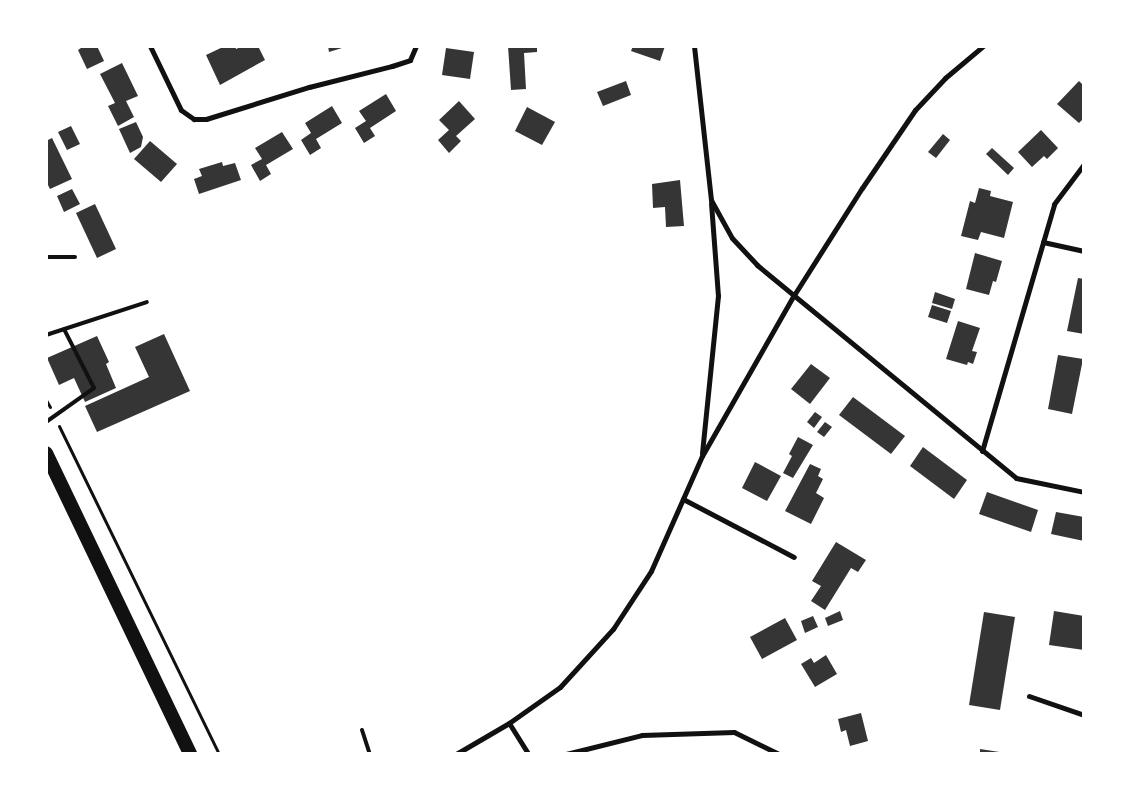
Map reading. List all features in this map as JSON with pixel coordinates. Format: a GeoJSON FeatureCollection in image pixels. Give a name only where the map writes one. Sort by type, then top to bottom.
{"type":"FeatureCollection","features":[{"type":"Feature","properties":{"kind":"highway"},"geometry":{"type":"LineString","coordinates":[[46,453],[190,754]]}},
{"type":"Feature","properties":{"kind":"street"},"geometry":{"type":"LineString","coordinates":[[150,46],[181,110],[194,119],[206,119],[309,87],[392,66],[410,60],[416,46]]}},
{"type":"Feature","properties":{"kind":"street"},"geometry":{"type":"LineString","coordinates":[[694,46],[711,200],[718,296],[702,456]]}},
{"type":"Feature","properties":{"kind":"street"},"geometry":{"type":"LineString","coordinates":[[456,754],[475,745],[509,724],[560,688],[613,629],[651,571],[702,456],[794,295],[862,188],[915,110],[945,78],[983,46]]}},
{"type":"Feature","properties":{"kind":"street"},"geometry":{"type":"LineString","coordinates":[[982,451],[1054,204],[1084,164]]}},
{"type":"Feature","properties":{"kind":"street"},"geometry":{"type":"LineString","coordinates":[[711,200],[732,238],[758,265],[1016,478],[1084,492]]}},
{"type":"Feature","properties":{"kind":"street"},"geometry":{"type":"LineString","coordinates":[[1043,242],[1084,251]]}},
{"type":"Feature","properties":{"kind":"street"},"geometry":{"type":"LineString","coordinates":[[683,499],[794,557]]}},
{"type":"Feature","properties":{"kind":"street"},"geometry":{"type":"LineString","coordinates":[[1030,696],[1084,715]]}},
{"type":"Feature","properties":{"kind":"street"},"geometry":{"type":"LineString","coordinates":[[509,724],[528,754]]}},
{"type":"Feature","properties":{"kind":"street"},"geometry":{"type":"LineString","coordinates":[[566,754],[642,734],[734,732],[778,754]]}},
{"type":"Feature","properties":{"kind":"lane"},"geometry":{"type":"LineString","coordinates":[[46,257],[75,257]]}},
{"type":"Feature","properties":{"kind":"lane"},"geometry":{"type":"LineString","coordinates":[[46,335],[147,302]]}},
{"type":"Feature","properties":{"kind":"lane"},"geometry":{"type":"LineString","coordinates":[[46,422],[55,418],[94,388],[64,329]]}},
{"type":"Feature","properties":{"kind":"lane"},"geometry":{"type":"LineString","coordinates":[[362,730],[370,754]]}},
{"type":"Feature","properties":{"kind":"path"},"geometry":{"type":"LineString","coordinates":[[46,400],[219,754]]}},
{"type":"Feature","properties":{"kind":"building"},"geometry":{"type":"Polygon","coordinates":[[[84,46],[97,46],[104,61],[87,69],[78,50],[84,46]]]}},
{"type":"Feature","properties":{"kind":"building"},"geometry":{"type":"Polygon","coordinates":[[[225,46],[235,46],[236,49],[243,46],[258,46],[265,60],[220,85],[206,55],[225,46]]]}},
{"type":"Feature","properties":{"kind":"building"},"geometry":{"type":"Polygon","coordinates":[[[328,46],[342,46],[342,48],[329,52],[328,46]]]}},
{"type":"Feature","properties":{"kind":"building"},"geometry":{"type":"Polygon","coordinates":[[[508,46],[537,46],[537,52],[524,53],[526,89],[511,90],[508,46]]]}},
{"type":"Feature","properties":{"kind":"building"},"geometry":{"type":"Polygon","coordinates":[[[633,46],[665,46],[660,61],[631,51],[633,46]]]}},
{"type":"Feature","properties":{"kind":"building"},"geometry":{"type":"Polygon","coordinates":[[[446,48],[474,52],[470,79],[442,75],[446,48]]]}},
{"type":"Feature","properties":{"kind":"building"},"geometry":{"type":"Polygon","coordinates":[[[122,63],[138,96],[126,101],[134,117],[118,126],[108,106],[115,103],[100,74],[122,63]]]}},
{"type":"Feature","properties":{"kind":"building"},"geometry":{"type":"Polygon","coordinates":[[[626,81],[631,95],[603,106],[597,92],[626,81]]]}},
{"type":"Feature","properties":{"kind":"building"},"geometry":{"type":"Polygon","coordinates":[[[1079,81],[1084,86],[1084,118],[1079,123],[1057,104],[1079,81]]]}},
{"type":"Feature","properties":{"kind":"building"},"geometry":{"type":"Polygon","coordinates":[[[386,94],[396,111],[370,128],[375,136],[364,143],[355,128],[366,121],[359,111],[386,94]]]}},
{"type":"Feature","properties":{"kind":"building"},"geometry":{"type":"Polygon","coordinates":[[[459,101],[475,119],[456,136],[461,141],[449,153],[438,140],[449,130],[439,120],[459,101]]]}},
{"type":"Feature","properties":{"kind":"building"},"geometry":{"type":"Polygon","coordinates":[[[332,106],[342,123],[316,139],[321,148],[310,155],[301,140],[311,133],[305,123],[332,106]]]}},
{"type":"Feature","properties":{"kind":"building"},"geometry":{"type":"Polygon","coordinates":[[[527,107],[555,122],[542,145],[515,131],[527,107]]]}},
{"type":"Feature","properties":{"kind":"building"},"geometry":{"type":"Polygon","coordinates":[[[136,122],[143,137],[141,147],[130,153],[119,129],[136,122]]]}},
{"type":"Feature","properties":{"kind":"building"},"geometry":{"type":"Polygon","coordinates":[[[71,126],[80,144],[67,150],[58,132],[71,126]]]}},
{"type":"Feature","properties":{"kind":"building"},"geometry":{"type":"Polygon","coordinates":[[[1041,130],[1058,148],[1047,159],[1044,156],[1032,167],[1018,152],[1041,130]]]}},
{"type":"Feature","properties":{"kind":"building"},"geometry":{"type":"Polygon","coordinates":[[[282,132],[293,149],[266,165],[271,174],[260,181],[251,165],[262,159],[255,148],[282,132]]]}},
{"type":"Feature","properties":{"kind":"building"},"geometry":{"type":"Polygon","coordinates":[[[943,134],[950,140],[936,158],[928,152],[943,134]]]}},
{"type":"Feature","properties":{"kind":"building"},"geometry":{"type":"Polygon","coordinates":[[[52,138],[72,179],[50,189],[46,181],[46,141],[52,138]]]}},
{"type":"Feature","properties":{"kind":"building"},"geometry":{"type":"Polygon","coordinates":[[[150,141],[177,164],[161,182],[134,159],[150,141]]]}},
{"type":"Feature","properties":{"kind":"building"},"geometry":{"type":"Polygon","coordinates":[[[992,148],[1014,168],[1008,175],[986,154],[992,148]]]}},
{"type":"Feature","properties":{"kind":"building"},"geometry":{"type":"Polygon","coordinates":[[[222,162],[223,166],[235,163],[241,180],[199,194],[194,179],[202,176],[199,169],[222,162]]]}},
{"type":"Feature","properties":{"kind":"building"},"geometry":{"type":"Polygon","coordinates":[[[680,180],[684,226],[666,227],[665,207],[653,208],[652,184],[680,180]]]}},
{"type":"Feature","properties":{"kind":"building"},"geometry":{"type":"Polygon","coordinates":[[[979,188],[991,191],[990,196],[1013,202],[1004,238],[981,232],[978,240],[961,236],[970,201],[975,203],[979,188]]]}},
{"type":"Feature","properties":{"kind":"building"},"geometry":{"type":"Polygon","coordinates":[[[72,189],[80,204],[64,212],[57,196],[72,189]]]}},
{"type":"Feature","properties":{"kind":"building"},"geometry":{"type":"Polygon","coordinates":[[[95,204],[116,249],[97,258],[76,213],[95,204]]]}},
{"type":"Feature","properties":{"kind":"building"},"geometry":{"type":"Polygon","coordinates":[[[975,253],[1002,261],[996,282],[993,281],[989,295],[966,289],[975,253]]]}},
{"type":"Feature","properties":{"kind":"building"},"geometry":{"type":"Polygon","coordinates":[[[1078,278],[1084,279],[1084,334],[1067,331],[1078,278]]]}},
{"type":"Feature","properties":{"kind":"building"},"geometry":{"type":"Polygon","coordinates":[[[935,292],[955,299],[952,309],[932,303],[935,292]]]}},
{"type":"Feature","properties":{"kind":"building"},"geometry":{"type":"Polygon","coordinates":[[[932,305],[951,311],[947,323],[928,317],[932,305]]]}},
{"type":"Feature","properties":{"kind":"building"},"geometry":{"type":"Polygon","coordinates":[[[958,321],[980,328],[972,351],[977,352],[973,364],[968,362],[967,365],[946,359],[958,321]]]}},
{"type":"Feature","properties":{"kind":"building"},"geometry":{"type":"Polygon","coordinates":[[[164,334],[190,391],[97,432],[85,406],[149,377],[135,347],[164,334]]]}},
{"type":"Feature","properties":{"kind":"building"},"geometry":{"type":"Polygon","coordinates":[[[97,336],[109,362],[106,364],[116,388],[85,402],[74,378],[59,385],[47,358],[97,336]]]}},
{"type":"Feature","properties":{"kind":"building"},"geometry":{"type":"Polygon","coordinates":[[[1058,355],[1083,359],[1072,414],[1048,409],[1058,355]]]}},
{"type":"Feature","properties":{"kind":"building"},"geometry":{"type":"Polygon","coordinates":[[[811,364],[830,378],[810,404],[791,389],[811,364]]]}},
{"type":"Feature","properties":{"kind":"building"},"geometry":{"type":"Polygon","coordinates":[[[853,397],[905,436],[891,454],[839,415],[853,397]]]}},
{"type":"Feature","properties":{"kind":"building"},"geometry":{"type":"Polygon","coordinates":[[[815,412],[822,417],[814,428],[807,422],[815,412]]]}},
{"type":"Feature","properties":{"kind":"building"},"geometry":{"type":"Polygon","coordinates":[[[825,422],[832,427],[824,437],[817,432],[825,422]]]}},
{"type":"Feature","properties":{"kind":"building"},"geometry":{"type":"Polygon","coordinates":[[[798,437],[813,445],[793,478],[783,473],[792,456],[789,454],[798,437]]]}},
{"type":"Feature","properties":{"kind":"building"},"geometry":{"type":"Polygon","coordinates":[[[923,447],[967,480],[954,499],[910,466],[923,447]]]}},
{"type":"Feature","properties":{"kind":"building"},"geometry":{"type":"Polygon","coordinates":[[[755,462],[781,476],[767,501],[742,488],[755,462]]]}},
{"type":"Feature","properties":{"kind":"building"},"geometry":{"type":"Polygon","coordinates":[[[810,464],[821,469],[818,476],[823,479],[816,493],[824,498],[811,524],[785,511],[810,464]]]}},
{"type":"Feature","properties":{"kind":"building"},"geometry":{"type":"Polygon","coordinates":[[[987,492],[1038,510],[1031,532],[979,514],[987,492]]]}},
{"type":"Feature","properties":{"kind":"building"},"geometry":{"type":"Polygon","coordinates":[[[1056,512],[1084,517],[1084,541],[1051,534],[1056,512]]]}},
{"type":"Feature","properties":{"kind":"building"},"geometry":{"type":"Polygon","coordinates":[[[836,542],[866,560],[858,572],[851,568],[825,610],[811,601],[821,586],[812,581],[836,542]]]}},
{"type":"Feature","properties":{"kind":"building"},"geometry":{"type":"Polygon","coordinates":[[[840,611],[843,620],[828,626],[825,618],[840,611]]]}},
{"type":"Feature","properties":{"kind":"building"},"geometry":{"type":"Polygon","coordinates":[[[1054,611],[1084,616],[1084,650],[1049,645],[1054,611]]]}},
{"type":"Feature","properties":{"kind":"building"},"geometry":{"type":"Polygon","coordinates":[[[984,612],[1015,617],[1000,710],[969,705],[984,612]]]}},
{"type":"Feature","properties":{"kind":"building"},"geometry":{"type":"Polygon","coordinates":[[[813,616],[818,627],[805,633],[801,621],[813,616]]]}},
{"type":"Feature","properties":{"kind":"building"},"geometry":{"type":"Polygon","coordinates":[[[785,618],[797,640],[762,659],[750,637],[785,618]]]}},
{"type":"Feature","properties":{"kind":"building"},"geometry":{"type":"Polygon","coordinates":[[[826,655],[837,674],[815,687],[801,664],[811,658],[814,663],[826,655]]]}},
{"type":"Feature","properties":{"kind":"building"},"geometry":{"type":"Polygon","coordinates":[[[861,713],[868,741],[850,746],[846,730],[841,732],[838,719],[861,713]]]}},
{"type":"Feature","properties":{"kind":"building"},"geometry":{"type":"Polygon","coordinates":[[[980,749],[1006,753],[1006,754],[980,754],[980,749]]]}}]}
